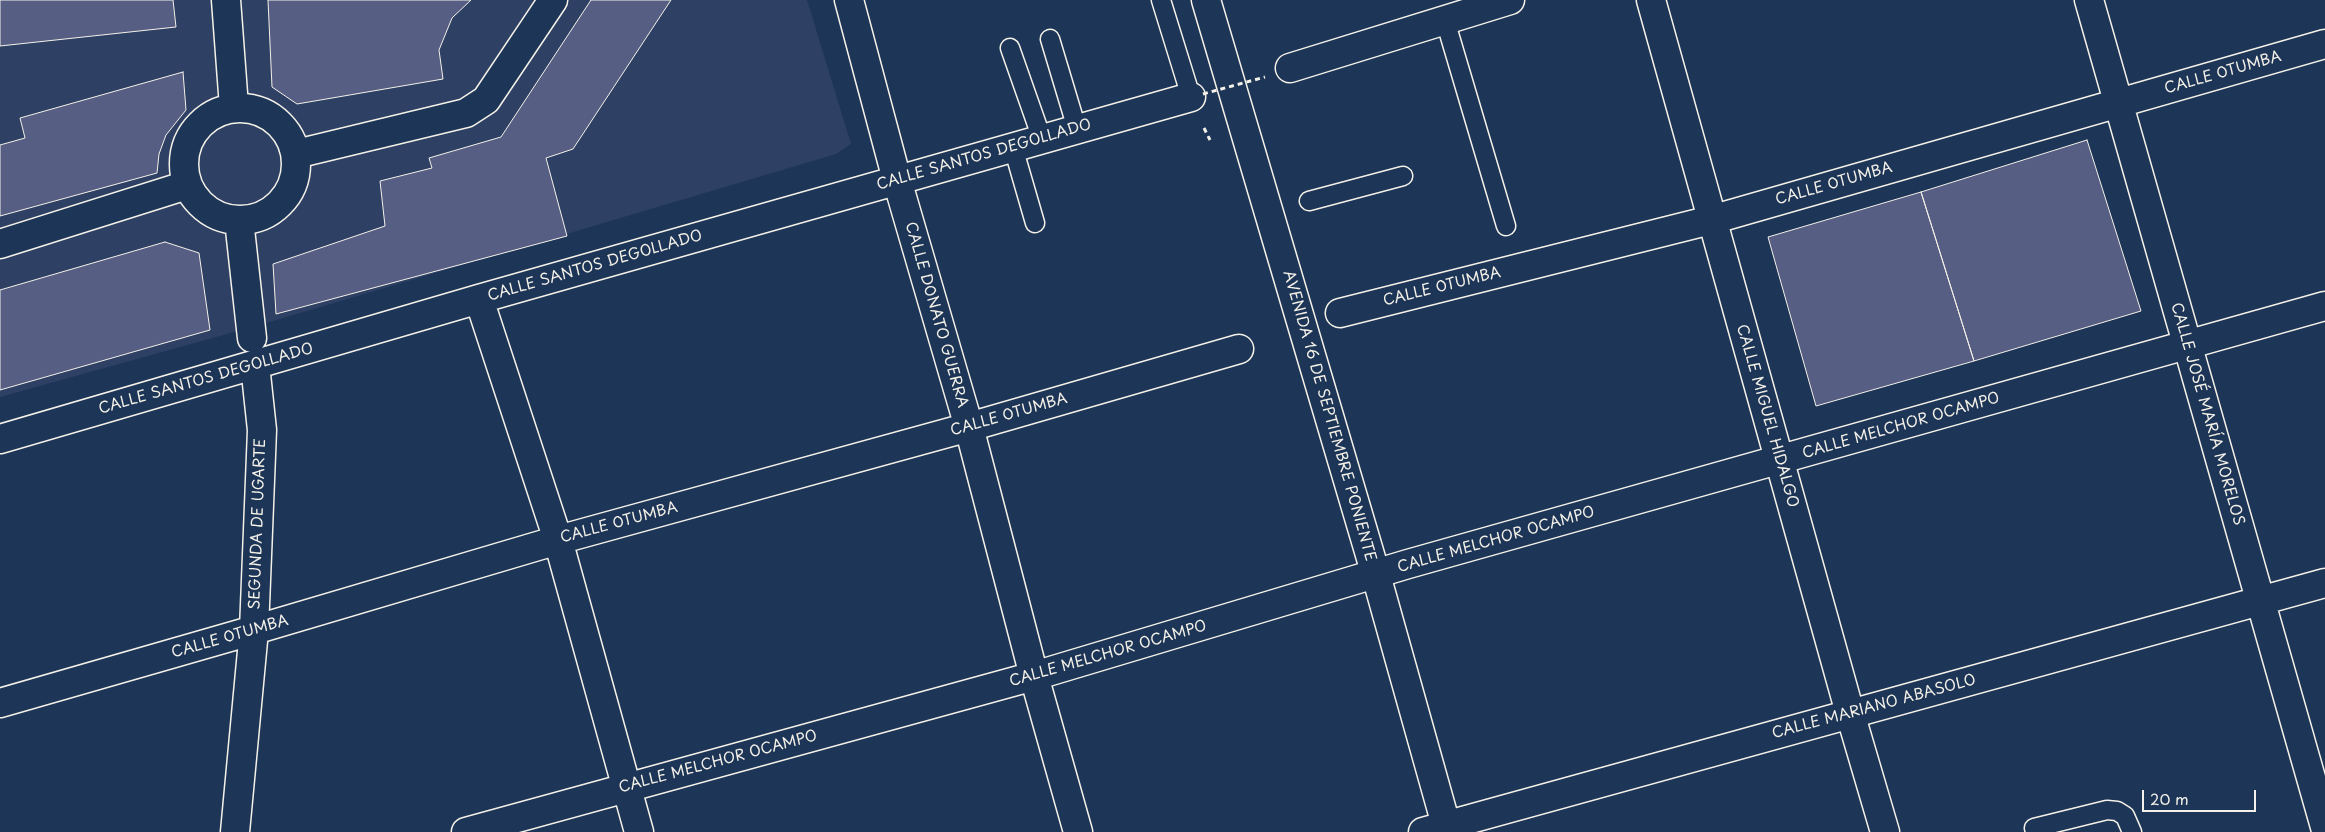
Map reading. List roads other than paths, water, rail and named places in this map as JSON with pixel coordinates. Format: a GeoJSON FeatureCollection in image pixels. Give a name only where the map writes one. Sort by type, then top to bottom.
{"type":"FeatureCollection","features":[{"type":"Feature","properties":{"kind":"street"},"geometry":{"type":"LineString","coordinates":[[226,0],[234,108]]}},
{"type":"Feature","properties":{"kind":"street"},"geometry":{"type":"LineString","coordinates":[[296,154],[466,113],[486,100],[553,0]]}},
{"type":"Feature","properties":{"kind":"street","name":"CALLE DONATO GUERRA"},"geometry":{"type":"LineString","coordinates":[[849,0],[897,180],[969,427],[1034,676],[1078,832]]}},
{"type":"Feature","properties":{"kind":"street","name":"AVENIDA 16 DE SEPTIEMBRE PONIENTE"},"geometry":{"type":"LineString","coordinates":[[1206,0],[1376,575],[1439,830]]}},
{"type":"Feature","properties":{"kind":"street"},"geometry":{"type":"LineString","coordinates":[[1290,68],[1510,0]]}},
{"type":"Feature","properties":{"kind":"street","name":"CALLE MIGUEL HIDALGO"},"geometry":{"type":"LineString","coordinates":[[1651,0],[1711,220],[1885,832]]}},
{"type":"Feature","properties":{"kind":"street","name":"CALLE JOSÉ MARÍA MORELOS"},"geometry":{"type":"LineString","coordinates":[[2089,0],[2325,827]]}},
{"type":"Feature","properties":{"kind":"street","name":"CALLE OTUMBA"},"geometry":{"type":"LineString","coordinates":[[1340,313],[1711,220],[2117,102],[2325,44]]}},
{"type":"Feature","properties":{"kind":"street","name":"CALLE SANTOS DEGOLLADO"},"geometry":{"type":"LineString","coordinates":[[0,439],[480,299],[1197,96]]}},
{"type":"Feature","properties":{"kind":"street"},"geometry":{"type":"LineString","coordinates":[[234,108],[255,109],[274,119],[288,134],[296,154],[296,174],[289,193],[276,208],[258,217],[239,220],[218,216],[200,203],[187,185],[184,164],[187,144],[198,126],[214,113],[234,108]]}},
{"type":"Feature","properties":{"kind":"street"},"geometry":{"type":"LineString","coordinates":[[0,244],[187,185]]}},
{"type":"Feature","properties":{"kind":"street"},"geometry":{"type":"LineString","coordinates":[[239,220],[252,338]]}},
{"type":"Feature","properties":{"kind":"street"},"geometry":{"type":"LineString","coordinates":[[480,299],[558,540],[639,832]]}},
{"type":"Feature","properties":{"kind":"street","name":"CALLE MELCHOR OCAMPO"},"geometry":{"type":"LineString","coordinates":[[466,832],[1034,676],[1376,575],[2325,306]]}},
{"type":"Feature","properties":{"kind":"street","name":"CALLE OTUMBA"},"geometry":{"type":"LineString","coordinates":[[0,702],[254,630],[558,540],[969,427],[1239,349]]}},
{"type":"Feature","properties":{"kind":"street","name":"SEGUNDA DE UGARTE"},"geometry":{"type":"LineString","coordinates":[[235,832],[254,630],[262,430],[255,365]]}},
{"type":"Feature","properties":{"kind":"street","name":"CALLE MARIANO ABASOLO"},"geometry":{"type":"LineString","coordinates":[[1439,830],[1850,713],[2325,583]]}},
{"type":"Feature","properties":{"kind":"lane"},"geometry":{"type":"LineString","coordinates":[[1161,0],[1197,96]]}},
{"type":"Feature","properties":{"kind":"lane"},"geometry":{"type":"LineString","coordinates":[[1445,20],[1506,226]]}},
{"type":"Feature","properties":{"kind":"lane"},"geometry":{"type":"LineString","coordinates":[[1050,39],[1077,129]]}},
{"type":"Feature","properties":{"kind":"lane"},"geometry":{"type":"LineString","coordinates":[[1010,48],[1042,139]]}},
{"type":"Feature","properties":{"kind":"lane"},"geometry":{"type":"LineString","coordinates":[[1013,147],[1035,223]]}},
{"type":"Feature","properties":{"kind":"lane"},"geometry":{"type":"LineString","coordinates":[[1309,201],[1403,176]]}},
{"type":"Feature","properties":{"kind":"lane"},"geometry":{"type":"LineString","coordinates":[[2034,828],[2107,810],[2117,811],[2125,816],[2132,832]]}}]}
